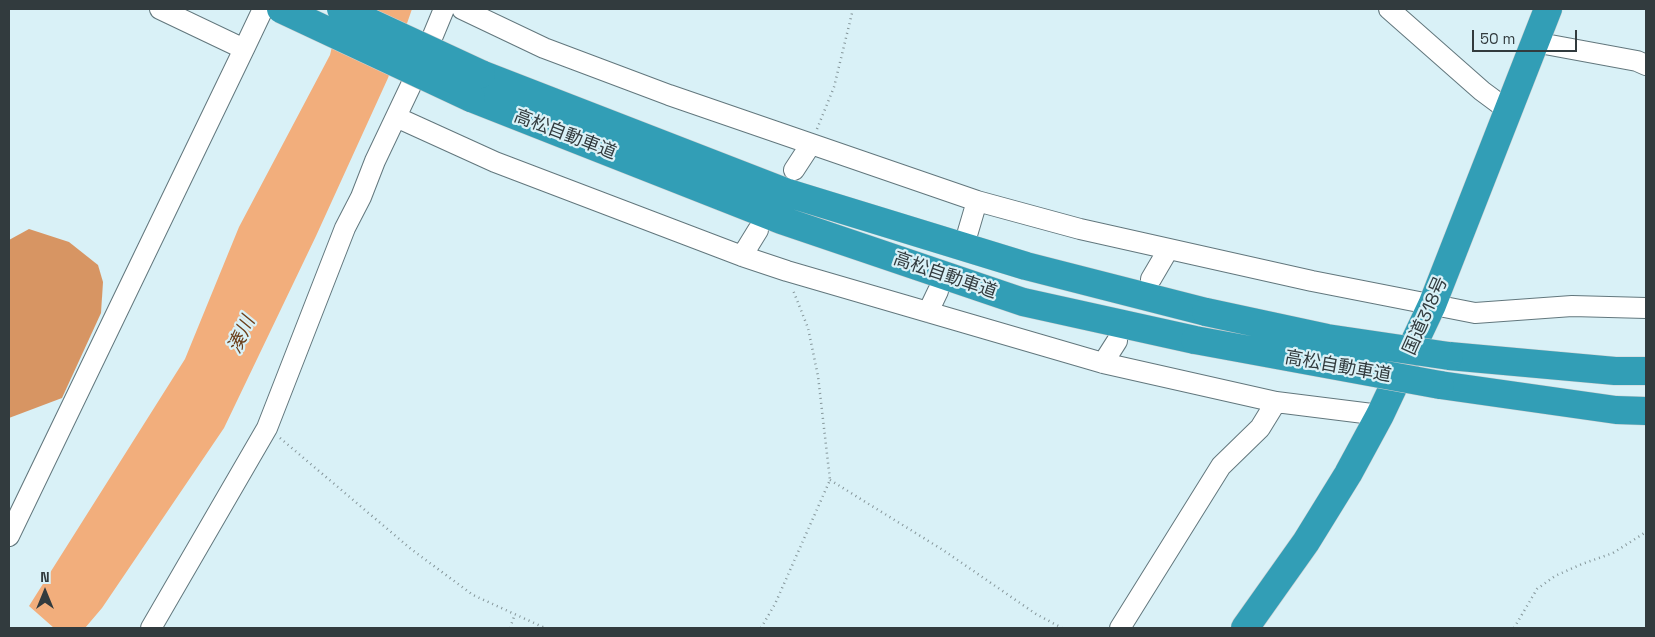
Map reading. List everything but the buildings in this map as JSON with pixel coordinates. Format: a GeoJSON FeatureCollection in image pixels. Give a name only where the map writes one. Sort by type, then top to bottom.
{"type":"FeatureCollection","features":[{"type":"Feature","properties":{"kind":"highway","name":"高松自動車道"},"geometry":{"type":"LineString","coordinates":[[280,9],[476,86],[781,220],[1014,299],[1195,340],[1440,385],[1616,410],[1646,411]]}},
{"type":"Feature","properties":{"kind":"highway","name":"高松自動車道"},"geometry":{"type":"LineString","coordinates":[[341,9],[476,86],[788,193],[1026,266],[1206,312],[1327,338],[1449,356],[1615,370],[1646,370]]}},
{"type":"Feature","properties":{"kind":"highway","name":"国道318号"},"geometry":{"type":"LineString","coordinates":[[1245,628],[1306,542],[1348,474],[1380,415],[1432,305],[1548,9]]}},
{"type":"Feature","properties":{"kind":"street"},"geometry":{"type":"LineString","coordinates":[[160,9],[244,49]]}},
{"type":"Feature","properties":{"kind":"street"},"geometry":{"type":"LineString","coordinates":[[9,536],[263,9]]}},
{"type":"Feature","properties":{"kind":"street"},"geometry":{"type":"LineString","coordinates":[[151,628],[267,428],[345,228],[361,198],[375,161],[444,9]]}},
{"type":"Feature","properties":{"kind":"street"},"geometry":{"type":"LineString","coordinates":[[462,9],[553,51],[669,96],[978,201],[1080,229],[1168,250],[1475,313],[1572,306],[1646,308]]}},
{"type":"Feature","properties":{"kind":"street"},"geometry":{"type":"LineString","coordinates":[[1389,9],[1482,91],[1509,111]]}},
{"type":"Feature","properties":{"kind":"street"},"geometry":{"type":"LineString","coordinates":[[1534,42],[1637,61],[1646,65]]}},
{"type":"Feature","properties":{"kind":"street"},"geometry":{"type":"LineString","coordinates":[[396,117],[495,162],[742,256],[787,271],[1103,363],[1276,402],[1380,415]]}},
{"type":"Feature","properties":{"kind":"street"},"geometry":{"type":"LineString","coordinates":[[794,170],[811,144]]}},
{"type":"Feature","properties":{"kind":"street"},"geometry":{"type":"LineString","coordinates":[[966,235],[978,201]]}},
{"type":"Feature","properties":{"kind":"street"},"geometry":{"type":"LineString","coordinates":[[742,256],[758,230]]}},
{"type":"Feature","properties":{"kind":"street"},"geometry":{"type":"LineString","coordinates":[[1151,278],[1168,250]]}},
{"type":"Feature","properties":{"kind":"street"},"geometry":{"type":"LineString","coordinates":[[928,312],[938,291]]}},
{"type":"Feature","properties":{"kind":"street"},"geometry":{"type":"LineString","coordinates":[[1103,363],[1117,341]]}},
{"type":"Feature","properties":{"kind":"street"},"geometry":{"type":"LineString","coordinates":[[1120,628],[1221,466],[1260,428],[1276,402]]}},
{"type":"Feature","properties":{"kind":"path"},"geometry":{"type":"LineString","coordinates":[[811,144],[834,87],[853,9]]}},
{"type":"Feature","properties":{"kind":"path"},"geometry":{"type":"LineString","coordinates":[[761,628],[775,604],[830,480],[818,376],[808,328],[787,271]]}},
{"type":"Feature","properties":{"kind":"path"},"geometry":{"type":"LineString","coordinates":[[267,428],[411,549],[473,594],[545,628]]}},
{"type":"Feature","properties":{"kind":"path"},"geometry":{"type":"LineString","coordinates":[[830,480],[943,550],[1036,614],[1062,628]]}},
{"type":"Feature","properties":{"kind":"path"},"geometry":{"type":"LineString","coordinates":[[1514,628],[1536,589],[1555,576],[1613,553],[1646,532]]}},
{"type":"Feature","properties":{"kind":"path"},"geometry":{"type":"LineString","coordinates":[[510,628],[515,614]]}},
{"type":"Feature","properties":{"kind":"shaded area"},"geometry":{"type":"Polygon","coordinates":[[[29,229],[69,242],[98,265],[103,282],[101,313],[62,398],[9,418],[9,240],[29,229]]]}},
{"type":"Feature","properties":{"kind":"water","name":"湊川"},"geometry":{"type":"Polygon","coordinates":[[[341,9],[412,9],[388,78],[316,236],[224,428],[102,608],[85,628],[54,628],[29,606],[185,359],[239,227],[330,55],[341,9]]]}}]}
